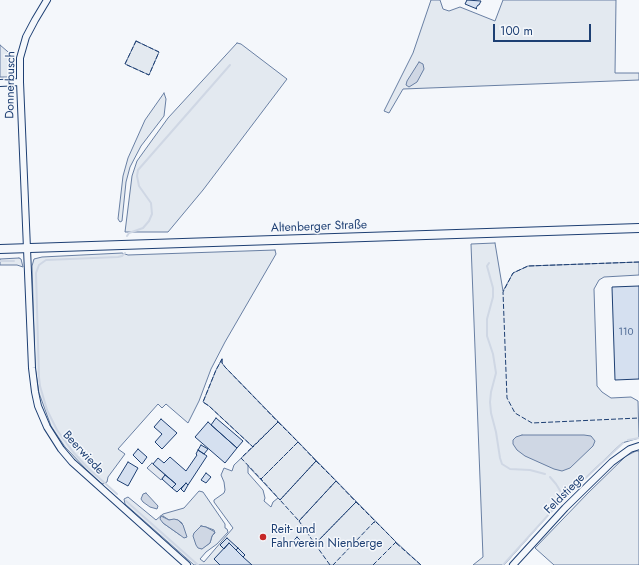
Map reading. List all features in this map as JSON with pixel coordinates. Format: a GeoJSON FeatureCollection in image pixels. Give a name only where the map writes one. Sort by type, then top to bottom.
{"type":"FeatureCollection","features":[{"type":"Feature","properties":{"kind":"main road","name":"Altenberger Straße"},"geometry":{"type":"LineString","coordinates":[[0,249],[639,228]]}},
{"type":"Feature","properties":{"kind":"street","name":"Donnerbusch"},"geometry":{"type":"LineString","coordinates":[[27,248],[20,58],[23,44],[30,28],[47,0]]}},
{"type":"Feature","properties":{"kind":"street"},"geometry":{"type":"LineString","coordinates":[[0,83],[20,82]]}},
{"type":"Feature","properties":{"kind":"street","name":"Beerwiede"},"geometry":{"type":"LineString","coordinates":[[27,248],[32,368],[38,406],[47,427],[61,448],[83,473],[187,565]]}},
{"type":"Feature","properties":{"kind":"street","name":"Feldstiege"},"geometry":{"type":"LineString","coordinates":[[513,565],[565,508],[612,462],[630,449],[639,446]]}},
{"type":"Feature","properties":{"kind":"shaded area"},"geometry":{"type":"Polygon","coordinates":[[[431,0],[440,0],[443,9],[449,11],[460,7],[495,21],[503,0],[616,0],[615,73],[639,73],[639,80],[403,89],[389,113],[384,111],[413,53],[431,0]]]}},
{"type":"Feature","properties":{"kind":"shaded area"},"geometry":{"type":"Polygon","coordinates":[[[136,41],[159,52],[149,75],[125,64],[136,41]]]}},
{"type":"Feature","properties":{"kind":"shaded area"},"geometry":{"type":"Polygon","coordinates":[[[237,43],[241,44],[287,79],[203,190],[168,232],[125,232],[132,176],[137,161],[168,118],[237,43]]]}},
{"type":"Feature","properties":{"kind":"shaded area"},"geometry":{"type":"Polygon","coordinates":[[[0,45],[14,57],[13,71],[8,77],[0,77],[0,45]]]}},
{"type":"Feature","properties":{"kind":"shaded area"},"geometry":{"type":"Polygon","coordinates":[[[419,62],[423,64],[424,69],[417,82],[409,87],[406,85],[407,81],[419,62]]]}},
{"type":"Feature","properties":{"kind":"shaded area"},"geometry":{"type":"Polygon","coordinates":[[[164,93],[166,99],[164,116],[141,146],[130,167],[126,182],[122,221],[120,222],[118,219],[123,176],[128,158],[145,120],[164,93]]]}},
{"type":"Feature","properties":{"kind":"shaded area"},"geometry":{"type":"Polygon","coordinates":[[[495,243],[503,291],[513,273],[528,266],[639,262],[639,275],[604,277],[599,280],[594,289],[597,386],[602,392],[611,398],[631,397],[638,401],[639,438],[622,443],[561,501],[504,565],[473,565],[483,557],[471,244],[495,243]]]}},
{"type":"Feature","properties":{"kind":"shaded area"},"geometry":{"type":"Polygon","coordinates":[[[275,250],[276,254],[211,369],[199,401],[188,423],[166,404],[162,408],[158,404],[118,449],[125,454],[108,477],[107,482],[103,484],[101,483],[65,447],[51,426],[39,393],[35,367],[32,266],[34,259],[42,257],[122,253],[128,255],[275,250]]]}},
{"type":"Feature","properties":{"kind":"shaded area"},"geometry":{"type":"Polygon","coordinates":[[[0,259],[21,259],[23,267],[17,265],[0,265],[0,259]]]}},
{"type":"Feature","properties":{"kind":"shaded area"},"geometry":{"type":"Polygon","coordinates":[[[222,359],[222,363],[225,367],[396,542],[421,565],[194,565],[125,504],[124,499],[128,497],[156,520],[163,514],[184,508],[199,491],[203,492],[225,524],[225,528],[228,532],[200,559],[204,562],[233,528],[214,500],[224,493],[225,490],[221,475],[224,468],[232,471],[234,465],[253,447],[203,402],[222,359]],[[248,466],[248,473],[263,490],[265,498],[264,501],[271,507],[273,502],[278,498],[248,466]],[[163,516],[163,523],[180,535],[184,531],[182,523],[178,520],[169,520],[163,516]],[[201,526],[196,531],[201,549],[210,543],[212,536],[215,533],[214,530],[201,526]]]}},
{"type":"Feature","properties":{"kind":"shaded area"},"geometry":{"type":"Polygon","coordinates":[[[522,435],[584,435],[591,436],[595,441],[593,446],[570,468],[562,471],[525,456],[517,450],[513,444],[513,440],[522,435]]]}},
{"type":"Feature","properties":{"kind":"shaded area"},"geometry":{"type":"Polygon","coordinates":[[[639,451],[639,565],[554,565],[535,548],[626,456],[639,451]]]}},
{"type":"Feature","properties":{"kind":"shaded area"},"geometry":{"type":"Polygon","coordinates":[[[152,463],[165,475],[161,480],[147,468],[152,463]]]}},
{"type":"Feature","properties":{"kind":"shaded area"},"geometry":{"type":"Polygon","coordinates":[[[146,493],[158,506],[157,509],[150,507],[143,502],[141,499],[143,494],[146,493]]]}},
{"type":"Feature","properties":{"kind":"shaded area"},"geometry":{"type":"Polygon","coordinates":[[[161,516],[169,520],[178,520],[183,525],[187,537],[184,538],[163,523],[160,519],[161,516]]]}},
{"type":"Feature","properties":{"kind":"shaded area"},"geometry":{"type":"Polygon","coordinates":[[[201,526],[215,532],[210,543],[202,549],[198,548],[193,536],[201,526]]]}},
{"type":"Feature","properties":{"kind":"building"},"geometry":{"type":"Polygon","coordinates":[[[467,0],[481,1],[476,8],[477,9],[465,4],[467,0]]]}},
{"type":"Feature","properties":{"kind":"building"},"geometry":{"type":"Polygon","coordinates":[[[639,286],[639,379],[615,380],[612,287],[639,286]]]}},
{"type":"Feature","properties":{"kind":"building"},"geometry":{"type":"Polygon","coordinates":[[[216,418],[243,441],[237,448],[211,425],[216,418]]]}},
{"type":"Feature","properties":{"kind":"building"},"geometry":{"type":"Polygon","coordinates":[[[161,419],[177,433],[162,449],[155,442],[162,434],[154,427],[161,419]]]}},
{"type":"Feature","properties":{"kind":"building"},"geometry":{"type":"Polygon","coordinates":[[[208,422],[237,448],[225,463],[195,437],[208,422]]]}},
{"type":"Feature","properties":{"kind":"building"},"geometry":{"type":"Polygon","coordinates":[[[201,445],[208,449],[204,454],[198,450],[201,445]]]}},
{"type":"Feature","properties":{"kind":"building"},"geometry":{"type":"Polygon","coordinates":[[[138,449],[147,457],[142,464],[133,455],[138,449]]]}},
{"type":"Feature","properties":{"kind":"building"},"geometry":{"type":"Polygon","coordinates":[[[198,450],[207,456],[188,485],[186,483],[177,492],[172,488],[176,484],[153,464],[158,458],[164,463],[170,457],[186,471],[197,455],[198,450]]]}},
{"type":"Feature","properties":{"kind":"building"},"geometry":{"type":"Polygon","coordinates":[[[128,462],[138,468],[128,486],[117,480],[128,462]]]}},
{"type":"Feature","properties":{"kind":"building"},"geometry":{"type":"Polygon","coordinates":[[[206,473],[211,477],[206,483],[201,480],[206,473]]]}},
{"type":"Feature","properties":{"kind":"building"},"geometry":{"type":"Polygon","coordinates":[[[165,475],[176,484],[172,488],[162,479],[165,475]]]}},
{"type":"Feature","properties":{"kind":"building"},"geometry":{"type":"Polygon","coordinates":[[[186,483],[188,485],[184,492],[181,489],[186,483]]]}},
{"type":"Feature","properties":{"kind":"building"},"geometry":{"type":"Polygon","coordinates":[[[297,537],[302,542],[298,546],[293,541],[297,537]]]}},
{"type":"Feature","properties":{"kind":"building"},"geometry":{"type":"Polygon","coordinates":[[[227,538],[238,548],[236,550],[229,543],[224,549],[220,545],[227,538]]]}},
{"type":"Feature","properties":{"kind":"building"},"geometry":{"type":"Polygon","coordinates":[[[229,543],[252,565],[220,565],[214,559],[229,543]]]}},
{"type":"Feature","properties":{"kind":"building"},"geometry":{"type":"Polygon","coordinates":[[[238,548],[245,555],[243,557],[236,550],[238,548]]]}},
{"type":"Feature","properties":{"kind":"waterway"},"geometry":{"type":"LineString","coordinates":[[127,236],[129,233],[143,228],[149,221],[152,214],[151,203],[139,186],[137,176],[138,170],[230,65]]}},
{"type":"Feature","properties":{"kind":"waterway"},"geometry":{"type":"LineString","coordinates":[[117,494],[88,468],[73,452],[57,430],[47,410],[39,377],[36,273],[39,265],[46,260],[118,257],[125,253]]}},
{"type":"Feature","properties":{"kind":"waterway"},"geometry":{"type":"LineString","coordinates":[[0,261],[14,261]]}},
{"type":"Feature","properties":{"kind":"waterway"},"geometry":{"type":"LineString","coordinates":[[489,263],[487,266],[493,288],[493,297],[487,319],[487,336],[493,354],[496,373],[490,402],[500,458],[502,464],[510,469],[530,470],[545,474]]}},
{"type":"Feature","properties":{"kind":"waterway"},"geometry":{"type":"LineString","coordinates":[[628,440],[639,438]]}},
{"type":"Feature","properties":{"kind":"waterway"},"geometry":{"type":"LineString","coordinates":[[503,565],[561,501],[623,443]]}},
{"type":"Feature","properties":{"kind":"waterway"},"geometry":{"type":"LineString","coordinates":[[550,477],[564,497]]}},
{"type":"Feature","properties":{"kind":"waterway"},"geometry":{"type":"LineString","coordinates":[[126,501],[198,565]]}},
{"type":"Feature","properties":{"kind":"fence"},"geometry":{"type":"LineString","coordinates":[[136,41],[159,52],[149,75],[125,64],[136,41]]}},
{"type":"Feature","properties":{"kind":"fence"},"geometry":{"type":"LineString","coordinates":[[639,262],[528,266],[513,273],[503,292],[507,398],[515,413],[532,423],[639,418]]}},
{"type":"Feature","properties":{"kind":"fence"},"geometry":{"type":"LineString","coordinates":[[222,359],[222,363],[225,367],[278,422],[253,447],[203,402],[222,359]]}},
{"type":"Feature","properties":{"kind":"fence"},"geometry":{"type":"LineString","coordinates":[[278,422],[298,442],[261,479],[241,458],[278,422]]}},
{"type":"Feature","properties":{"kind":"fence"},"geometry":{"type":"LineString","coordinates":[[298,442],[316,461],[280,500],[261,479],[298,442]]}},
{"type":"Feature","properties":{"kind":"fence"},"geometry":{"type":"LineString","coordinates":[[316,461],[336,481],[299,521],[280,500],[316,461]]}},
{"type":"Feature","properties":{"kind":"fence"},"geometry":{"type":"LineString","coordinates":[[336,481],[356,502],[315,544],[299,521],[336,481]]}},
{"type":"Feature","properties":{"kind":"fence"},"geometry":{"type":"LineString","coordinates":[[330,565],[315,544],[356,502],[375,521],[333,565]]}},
{"type":"Feature","properties":{"kind":"fence"},"geometry":{"type":"LineString","coordinates":[[373,565],[396,542],[375,521],[374,523]]}},
{"type":"Feature","properties":{"kind":"fence"},"geometry":{"type":"LineString","coordinates":[[396,543],[421,565]]}},
{"type":"Feature","properties":{"kind":"place","name":"Reit- und Fahrverein Nienberge"},"geometry":{"type":"Point","coordinates":[263,537]}}]}
